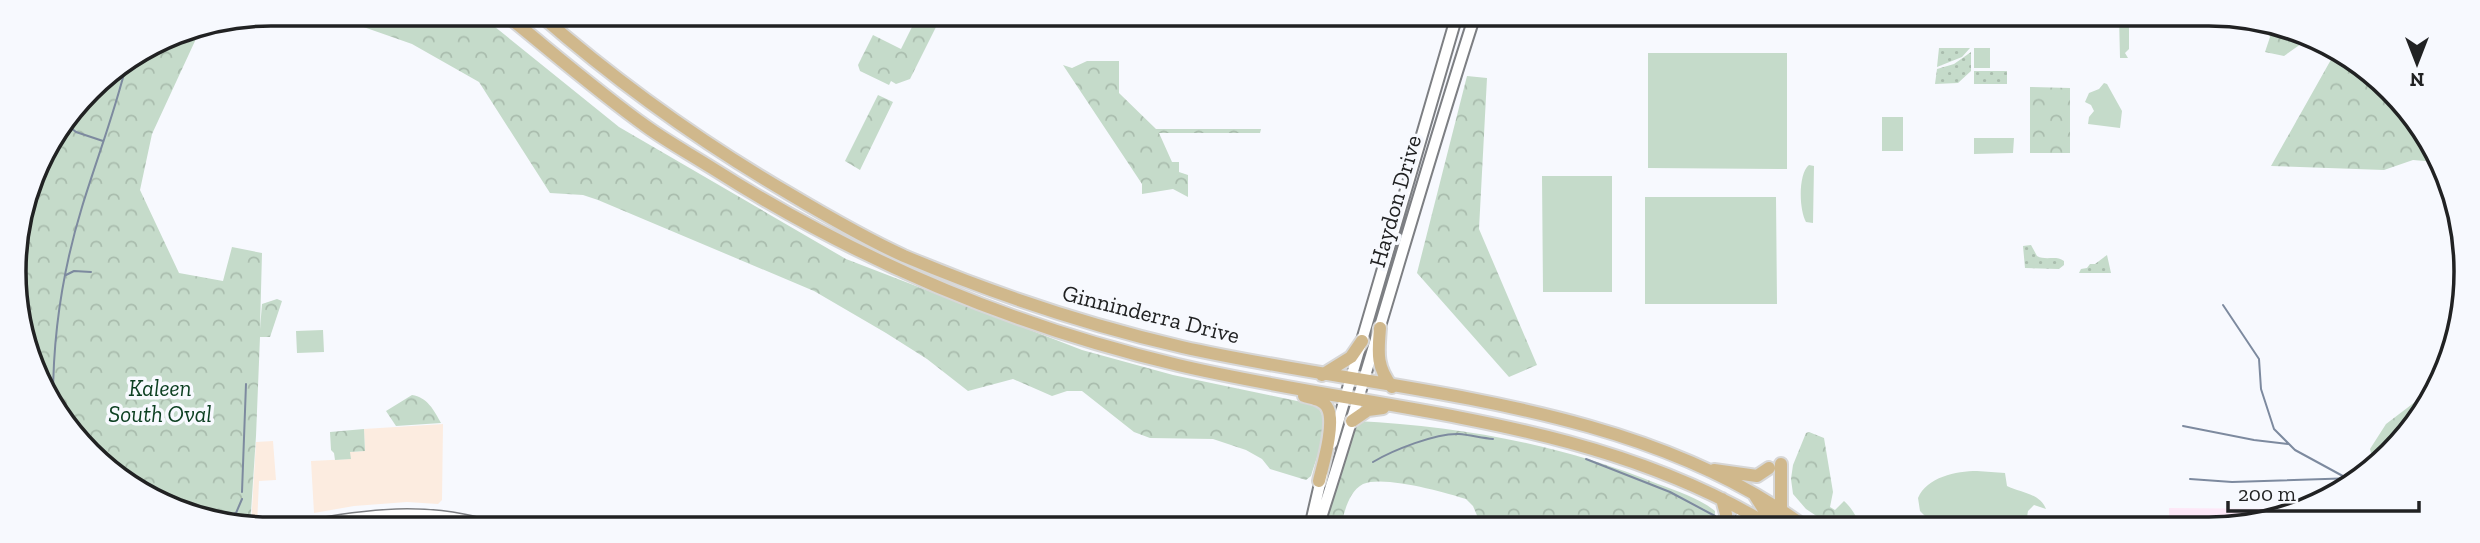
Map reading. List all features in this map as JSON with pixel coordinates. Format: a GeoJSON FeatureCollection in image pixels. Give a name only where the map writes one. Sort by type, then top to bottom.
{"type":"FeatureCollection","features":[{"type":"Feature","properties":{"kind":"main road","name":"Haydon Drive"},"geometry":{"type":"LineString","coordinates":[[1358,381],[1362,341],[1449,42],[1458,26]]}},
{"type":"Feature","properties":{"kind":"main road","name":"Haydon Drive"},"geometry":{"type":"LineString","coordinates":[[1353,398],[1380,328],[1444,109],[1471,26]]}},
{"type":"Feature","properties":{"kind":"main road","name":"Ginninderra Drive"},"geometry":{"type":"LineString","coordinates":[[521,27],[648,127],[803,223],[894,269],[989,308],[1085,340],[1178,365],[1547,435],[1626,458],[1722,499],[1747,516]]}},
{"type":"Feature","properties":{"kind":"main road","name":"Ginninderra Drive"},"geometry":{"type":"LineString","coordinates":[[554,27],[659,111],[726,156],[819,211],[901,254],[995,292],[1089,324],[1183,347],[1551,417],[1629,440],[1706,469],[1790,516]]}},
{"type":"Feature","properties":{"kind":"main road"},"geometry":{"type":"LineString","coordinates":[[1380,328],[1378,355],[1382,373],[1392,387]]}},
{"type":"Feature","properties":{"kind":"main road"},"geometry":{"type":"LineString","coordinates":[[1321,375],[1351,356],[1362,341]]}},
{"type":"Feature","properties":{"kind":"main road"},"geometry":{"type":"LineString","coordinates":[[1178,365],[1238,383],[1317,398],[1328,407],[1330,422],[1312,516]]}},
{"type":"Feature","properties":{"kind":"main road"},"geometry":{"type":"LineString","coordinates":[[1320,481],[1353,398]]}},
{"type":"Feature","properties":{"kind":"main road"},"geometry":{"type":"LineString","coordinates":[[1321,516],[1352,421],[1353,398]]}},
{"type":"Feature","properties":{"kind":"main road"},"geometry":{"type":"LineString","coordinates":[[1352,421],[1372,409],[1405,408]]}},
{"type":"Feature","properties":{"kind":"main road"},"geometry":{"type":"LineString","coordinates":[[1706,469],[1756,475],[1775,466],[1782,510]]}},
{"type":"Feature","properties":{"kind":"main road"},"geometry":{"type":"LineString","coordinates":[[1754,494],[1771,516]]}},
{"type":"Feature","properties":{"kind":"main road"},"geometry":{"type":"LineString","coordinates":[[1722,499],[1726,516]]}},
{"type":"Feature","properties":{"kind":"street"},"geometry":{"type":"LineString","coordinates":[[351,517],[397,512],[455,517]]}},
{"type":"Feature","properties":{"kind":"shaded area"},"geometry":{"type":"Polygon","coordinates":[[[443,424],[442,500],[438,504],[407,502],[354,506],[314,513],[311,461],[350,459],[350,452],[365,451],[364,429],[443,424]]]}},
{"type":"Feature","properties":{"kind":"shaded area"},"geometry":{"type":"Polygon","coordinates":[[[273,441],[276,480],[259,481],[257,516],[252,516],[256,442],[273,441]]]}},
{"type":"Feature","properties":{"kind":"shaded area"},"geometry":{"type":"Polygon","coordinates":[[[2169,508],[2269,509],[2241,515],[2169,516],[2169,508]]]}},
{"type":"Feature","properties":{"kind":"green space"},"geometry":{"type":"Polygon","coordinates":[[[2119,26],[2129,26],[2129,49],[2125,53],[2128,58],[2120,58],[2119,26]]]}},
{"type":"Feature","properties":{"kind":"green space"},"geometry":{"type":"Polygon","coordinates":[[[363,27],[495,27],[619,127],[846,259],[1082,350],[1173,375],[1316,405],[1321,412],[1323,430],[1311,476],[1306,480],[1270,469],[1262,459],[1246,450],[1213,439],[1150,438],[1134,432],[1082,391],[1067,391],[1052,396],[1013,379],[968,391],[927,359],[814,291],[598,200],[583,195],[550,193],[479,82],[412,44],[363,27]]]}},
{"type":"Feature","properties":{"kind":"green space"},"geometry":{"type":"Polygon","coordinates":[[[912,27],[936,27],[910,79],[896,84],[891,81],[889,85],[860,71],[858,65],[873,35],[901,49],[912,27]]]}},
{"type":"Feature","properties":{"kind":"green space"},"geometry":{"type":"Polygon","coordinates":[[[2269,34],[2300,44],[2284,56],[2265,52],[2269,34]]]}},
{"type":"Feature","properties":{"kind":"green space","name":"Kaleen South Oval"},"geometry":{"type":"Polygon","coordinates":[[[196,38],[152,134],[140,190],[179,273],[223,281],[232,247],[262,253],[260,329],[262,304],[277,299],[282,301],[270,337],[260,337],[251,516],[193,504],[149,484],[122,466],[98,445],[68,408],[39,350],[28,304],[26,272],[31,224],[39,193],[59,149],[87,110],[122,77],[149,59],[196,38]]]}},
{"type":"Feature","properties":{"kind":"green space"},"geometry":{"type":"Polygon","coordinates":[[[1939,48],[1970,48],[1962,57],[1937,67],[1939,48]]]}},
{"type":"Feature","properties":{"kind":"green space"},"geometry":{"type":"Polygon","coordinates":[[[1974,48],[1990,48],[1990,68],[1974,68],[1974,48]]]}},
{"type":"Feature","properties":{"kind":"green space"},"geometry":{"type":"Polygon","coordinates":[[[1971,52],[1971,71],[1958,83],[1935,84],[1937,69],[1954,64],[1971,52]]]}},
{"type":"Feature","properties":{"kind":"green space"},"geometry":{"type":"Polygon","coordinates":[[[1648,53],[1787,53],[1787,169],[1648,168],[1648,53]]]}},
{"type":"Feature","properties":{"kind":"green space"},"geometry":{"type":"Polygon","coordinates":[[[2331,59],[2382,98],[2403,122],[2427,161],[2413,160],[2384,170],[2271,166],[2331,59]]]}},
{"type":"Feature","properties":{"kind":"green space"},"geometry":{"type":"Polygon","coordinates":[[[1087,61],[1119,61],[1119,93],[1156,129],[1261,129],[1260,133],[1159,133],[1172,162],[1179,162],[1179,172],[1188,175],[1188,197],[1173,189],[1142,194],[1142,184],[1063,65],[1072,68],[1087,61]]]}},
{"type":"Feature","properties":{"kind":"green space"},"geometry":{"type":"Polygon","coordinates":[[[1974,71],[2007,71],[2007,84],[1974,84],[1974,71]]]}},
{"type":"Feature","properties":{"kind":"green space"},"geometry":{"type":"Polygon","coordinates":[[[1467,76],[1487,78],[1479,229],[1537,365],[1509,377],[1417,273],[1467,76]]]}},
{"type":"Feature","properties":{"kind":"green space"},"geometry":{"type":"Polygon","coordinates":[[[2104,83],[2122,111],[2120,128],[2088,124],[2094,111],[2091,105],[2085,102],[2089,93],[2099,89],[2104,83]]]}},
{"type":"Feature","properties":{"kind":"green space"},"geometry":{"type":"Polygon","coordinates":[[[2030,87],[2070,88],[2070,153],[2030,153],[2030,87]]]}},
{"type":"Feature","properties":{"kind":"green space"},"geometry":{"type":"Polygon","coordinates":[[[878,95],[893,102],[860,170],[845,161],[878,95]]]}},
{"type":"Feature","properties":{"kind":"green space"},"geometry":{"type":"Polygon","coordinates":[[[1882,117],[1903,117],[1903,151],[1882,151],[1882,117]]]}},
{"type":"Feature","properties":{"kind":"green space"},"geometry":{"type":"Polygon","coordinates":[[[1974,138],[2014,138],[2013,153],[1974,154],[1974,138]]]}},
{"type":"Feature","properties":{"kind":"green space"},"geometry":{"type":"Polygon","coordinates":[[[1809,165],[1814,166],[1813,223],[1806,222],[1801,201],[1801,184],[1809,165]]]}},
{"type":"Feature","properties":{"kind":"green space"},"geometry":{"type":"Polygon","coordinates":[[[1542,176],[1612,176],[1612,292],[1543,292],[1542,176]]]}},
{"type":"Feature","properties":{"kind":"green space"},"geometry":{"type":"Polygon","coordinates":[[[1645,197],[1776,197],[1777,304],[1645,304],[1645,197]]]}},
{"type":"Feature","properties":{"kind":"green space"},"geometry":{"type":"Polygon","coordinates":[[[2031,245],[2037,256],[2061,259],[2064,265],[2059,269],[2025,268],[2023,246],[2031,245]]]}},
{"type":"Feature","properties":{"kind":"green space"},"geometry":{"type":"Polygon","coordinates":[[[2107,255],[2111,273],[2079,273],[2081,269],[2095,264],[2107,255]]]}},
{"type":"Feature","properties":{"kind":"green space"},"geometry":{"type":"Polygon","coordinates":[[[323,330],[324,352],[297,353],[296,331],[323,330]]]}},
{"type":"Feature","properties":{"kind":"green space"},"geometry":{"type":"Polygon","coordinates":[[[412,395],[426,401],[441,423],[396,426],[386,411],[412,395]]]}},
{"type":"Feature","properties":{"kind":"green space"},"geometry":{"type":"Polygon","coordinates":[[[2417,401],[2393,433],[2371,455],[2370,449],[2386,424],[2417,401]]]}},
{"type":"Feature","properties":{"kind":"green space"},"geometry":{"type":"Polygon","coordinates":[[[1357,421],[1434,427],[1548,448],[1622,470],[1673,489],[1715,511],[1715,516],[1477,516],[1466,499],[1414,486],[1372,482],[1363,484],[1354,492],[1344,516],[1325,516],[1357,421]]]}},
{"type":"Feature","properties":{"kind":"green space"},"geometry":{"type":"Polygon","coordinates":[[[364,429],[365,451],[350,452],[351,459],[335,460],[331,450],[330,432],[364,429]]]}},
{"type":"Feature","properties":{"kind":"green space"},"geometry":{"type":"Polygon","coordinates":[[[1806,433],[1824,438],[1833,492],[1830,507],[1835,510],[1844,501],[1855,516],[1817,516],[1806,509],[1793,494],[1793,465],[1806,433]]]}},
{"type":"Feature","properties":{"kind":"green space"},"geometry":{"type":"Polygon","coordinates":[[[1960,472],[2005,473],[2007,486],[2030,494],[2046,509],[2034,505],[2027,516],[1925,516],[1920,511],[1918,498],[1922,491],[1935,480],[1960,472]]]}},
{"type":"Feature","properties":{"kind":"waterway"},"geometry":{"type":"LineString","coordinates":[[53,382],[57,326],[69,254],[123,76]]}},
{"type":"Feature","properties":{"kind":"waterway"},"geometry":{"type":"LineString","coordinates":[[72,129],[103,141]]}},
{"type":"Feature","properties":{"kind":"waterway"},"geometry":{"type":"LineString","coordinates":[[66,275],[74,271],[91,272]]}},
{"type":"Feature","properties":{"kind":"waterway"},"geometry":{"type":"LineString","coordinates":[[2223,305],[2259,359],[2261,389],[2274,429],[2295,450],[2343,476]]}},
{"type":"Feature","properties":{"kind":"waterway"},"geometry":{"type":"LineString","coordinates":[[242,492],[246,384]]}},
{"type":"Feature","properties":{"kind":"waterway"},"geometry":{"type":"LineString","coordinates":[[2183,426],[2288,444]]}},
{"type":"Feature","properties":{"kind":"waterway"},"geometry":{"type":"LineString","coordinates":[[1373,462],[1392,452],[1439,436],[1459,434],[1493,439]]}},
{"type":"Feature","properties":{"kind":"waterway"},"geometry":{"type":"LineString","coordinates":[[1586,459],[1670,492],[1715,516]]}},
{"type":"Feature","properties":{"kind":"waterway"},"geometry":{"type":"LineString","coordinates":[[2190,479],[2232,482],[2340,479]]}},
{"type":"Feature","properties":{"kind":"waterway"},"geometry":{"type":"LineString","coordinates":[[233,514],[236,513],[242,499]]}}]}
